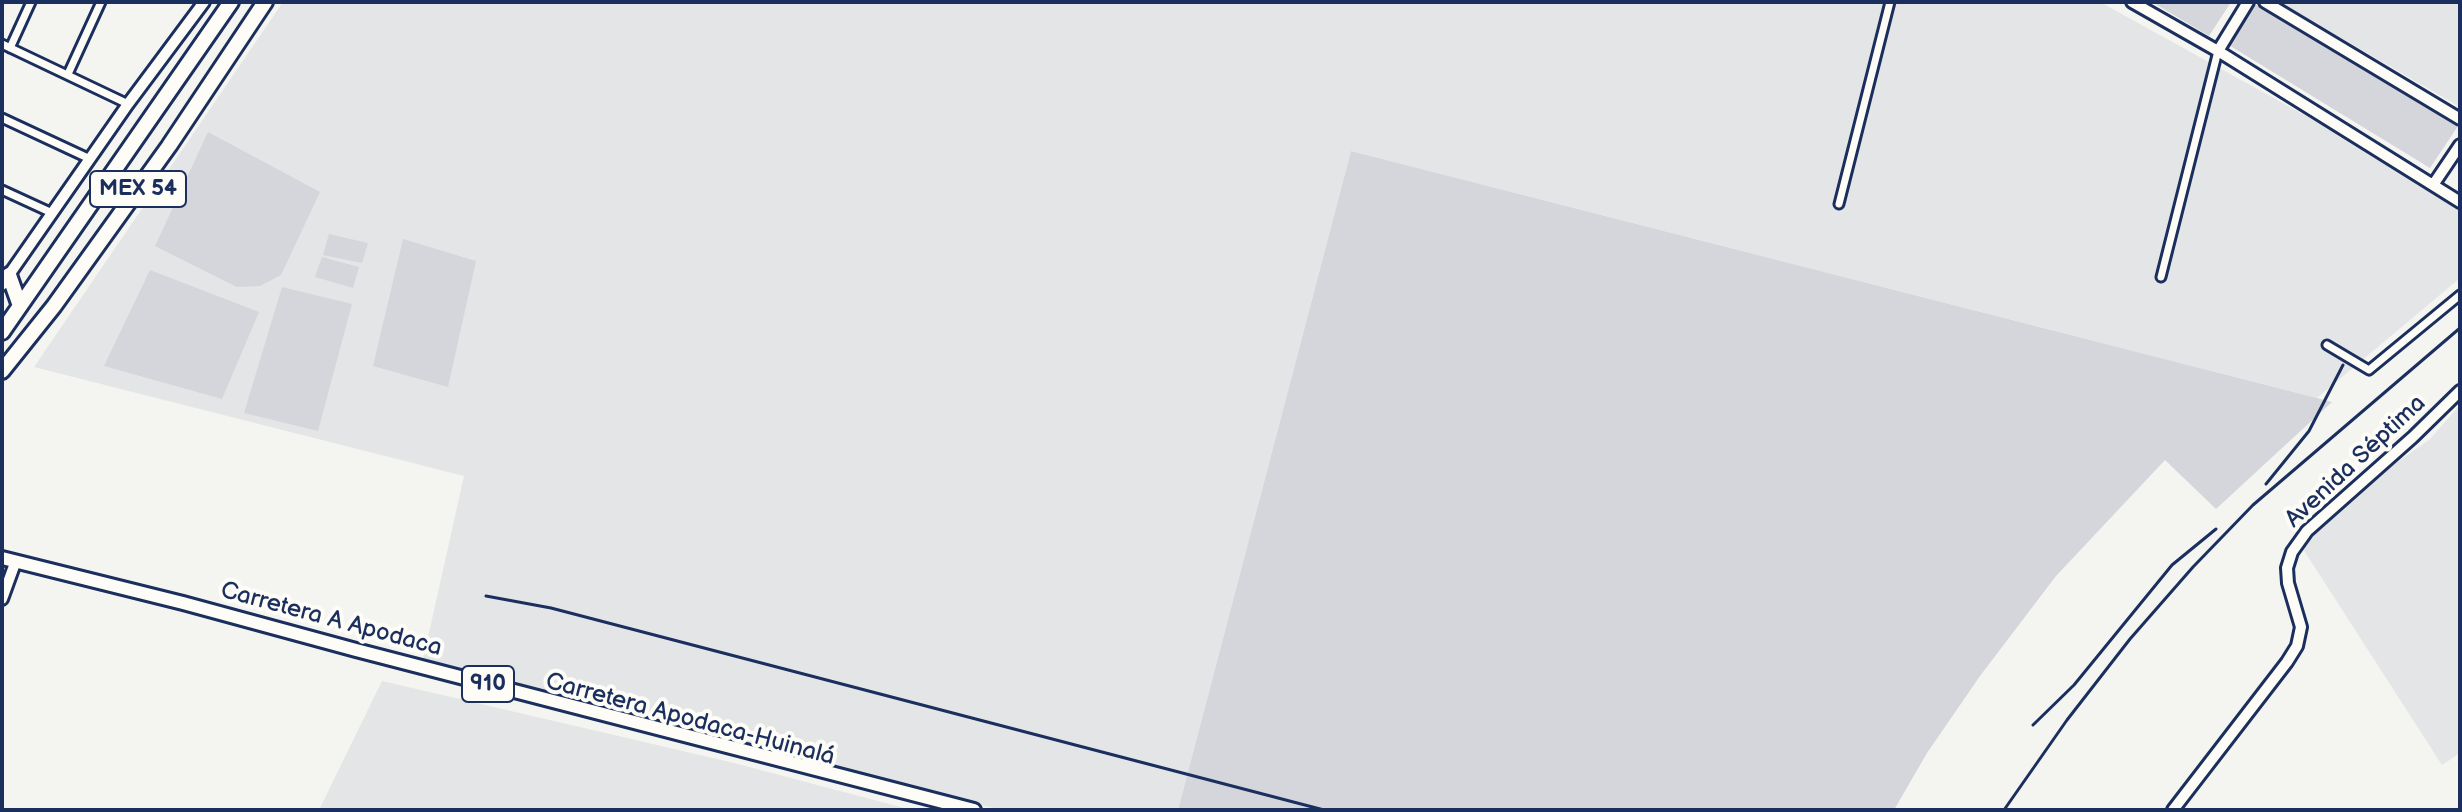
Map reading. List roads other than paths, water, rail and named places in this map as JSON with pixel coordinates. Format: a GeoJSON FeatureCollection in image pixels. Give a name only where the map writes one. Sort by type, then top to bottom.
{"type":"FeatureCollection","features":[{"type":"Feature","properties":{"kind":"highway","name":"MEX 54"},"geometry":{"type":"LineString","coordinates":[[2,332],[229,2]]}},
{"type":"Feature","properties":{"kind":"highway","name":"MEX 54"},"geometry":{"type":"LineString","coordinates":[[2,371],[54,306],[160,158],[265,2]]}},
{"type":"Feature","properties":{"kind":"highway"},"geometry":{"type":"LineString","coordinates":[[6,280],[20,306]]}},
{"type":"Feature","properties":{"kind":"main road","name":"Carretera Apodaca-Huinalá"},"geometry":{"type":"LineString","coordinates":[[6,562],[949,810]]}},
{"type":"Feature","properties":{"kind":"main road","name":"Carretera A Apodaca"},"geometry":{"type":"LineString","coordinates":[[6,562],[183,603],[974,810]]}},
{"type":"Feature","properties":{"kind":"street"},"geometry":{"type":"LineString","coordinates":[[31,2],[6,46],[128,104]]}},
{"type":"Feature","properties":{"kind":"street"},"geometry":{"type":"LineString","coordinates":[[68,74],[101,2]]}},
{"type":"Feature","properties":{"kind":"street"},"geometry":{"type":"LineString","coordinates":[[6,280],[128,104],[204,2]]}},
{"type":"Feature","properties":{"kind":"street"},"geometry":{"type":"LineString","coordinates":[[1839,204],[1890,2]]}},
{"type":"Feature","properties":{"kind":"street"},"geometry":{"type":"LineString","coordinates":[[2132,2],[2218,51],[2460,202]]}},
{"type":"Feature","properties":{"kind":"street"},"geometry":{"type":"LineString","coordinates":[[2161,277],[2218,51],[2248,2]]}},
{"type":"Feature","properties":{"kind":"street"},"geometry":{"type":"LineString","coordinates":[[2265,2],[2460,119]]}},
{"type":"Feature","properties":{"kind":"street"},"geometry":{"type":"LineString","coordinates":[[2,118],[90,159]]}},
{"type":"Feature","properties":{"kind":"street"},"geometry":{"type":"LineString","coordinates":[[2433,185],[2460,145]]}},
{"type":"Feature","properties":{"kind":"street"},"geometry":{"type":"LineString","coordinates":[[2,190],[52,213]]}},
{"type":"Feature","properties":{"kind":"street"},"geometry":{"type":"LineString","coordinates":[[2327,345],[2369,370],[2460,295]]}},
{"type":"Feature","properties":{"kind":"street","name":"Avenida Séptima"},"geometry":{"type":"LineString","coordinates":[[2173,810],[2297,646],[2301,627],[2288,583],[2287,568],[2292,552],[2307,531],[2460,391]]}},
{"type":"Feature","properties":{"kind":"street"},"geometry":{"type":"LineString","coordinates":[[2,599],[6,562]]}},
{"type":"Feature","properties":{"kind":"railway"},"geometry":{"type":"LineString","coordinates":[[2004,810],[2067,720],[2130,639],[2193,567],[2253,505],[2460,328]]}},
{"type":"Feature","properties":{"kind":"railway"},"geometry":{"type":"LineString","coordinates":[[2266,484],[2309,431],[2343,365]]}},
{"type":"Feature","properties":{"kind":"railway"},"geometry":{"type":"LineString","coordinates":[[2033,725],[2074,685],[2172,565],[2216,529]]}},
{"type":"Feature","properties":{"kind":"railway"},"geometry":{"type":"LineString","coordinates":[[486,596],[551,608],[1324,810]]}}]}
